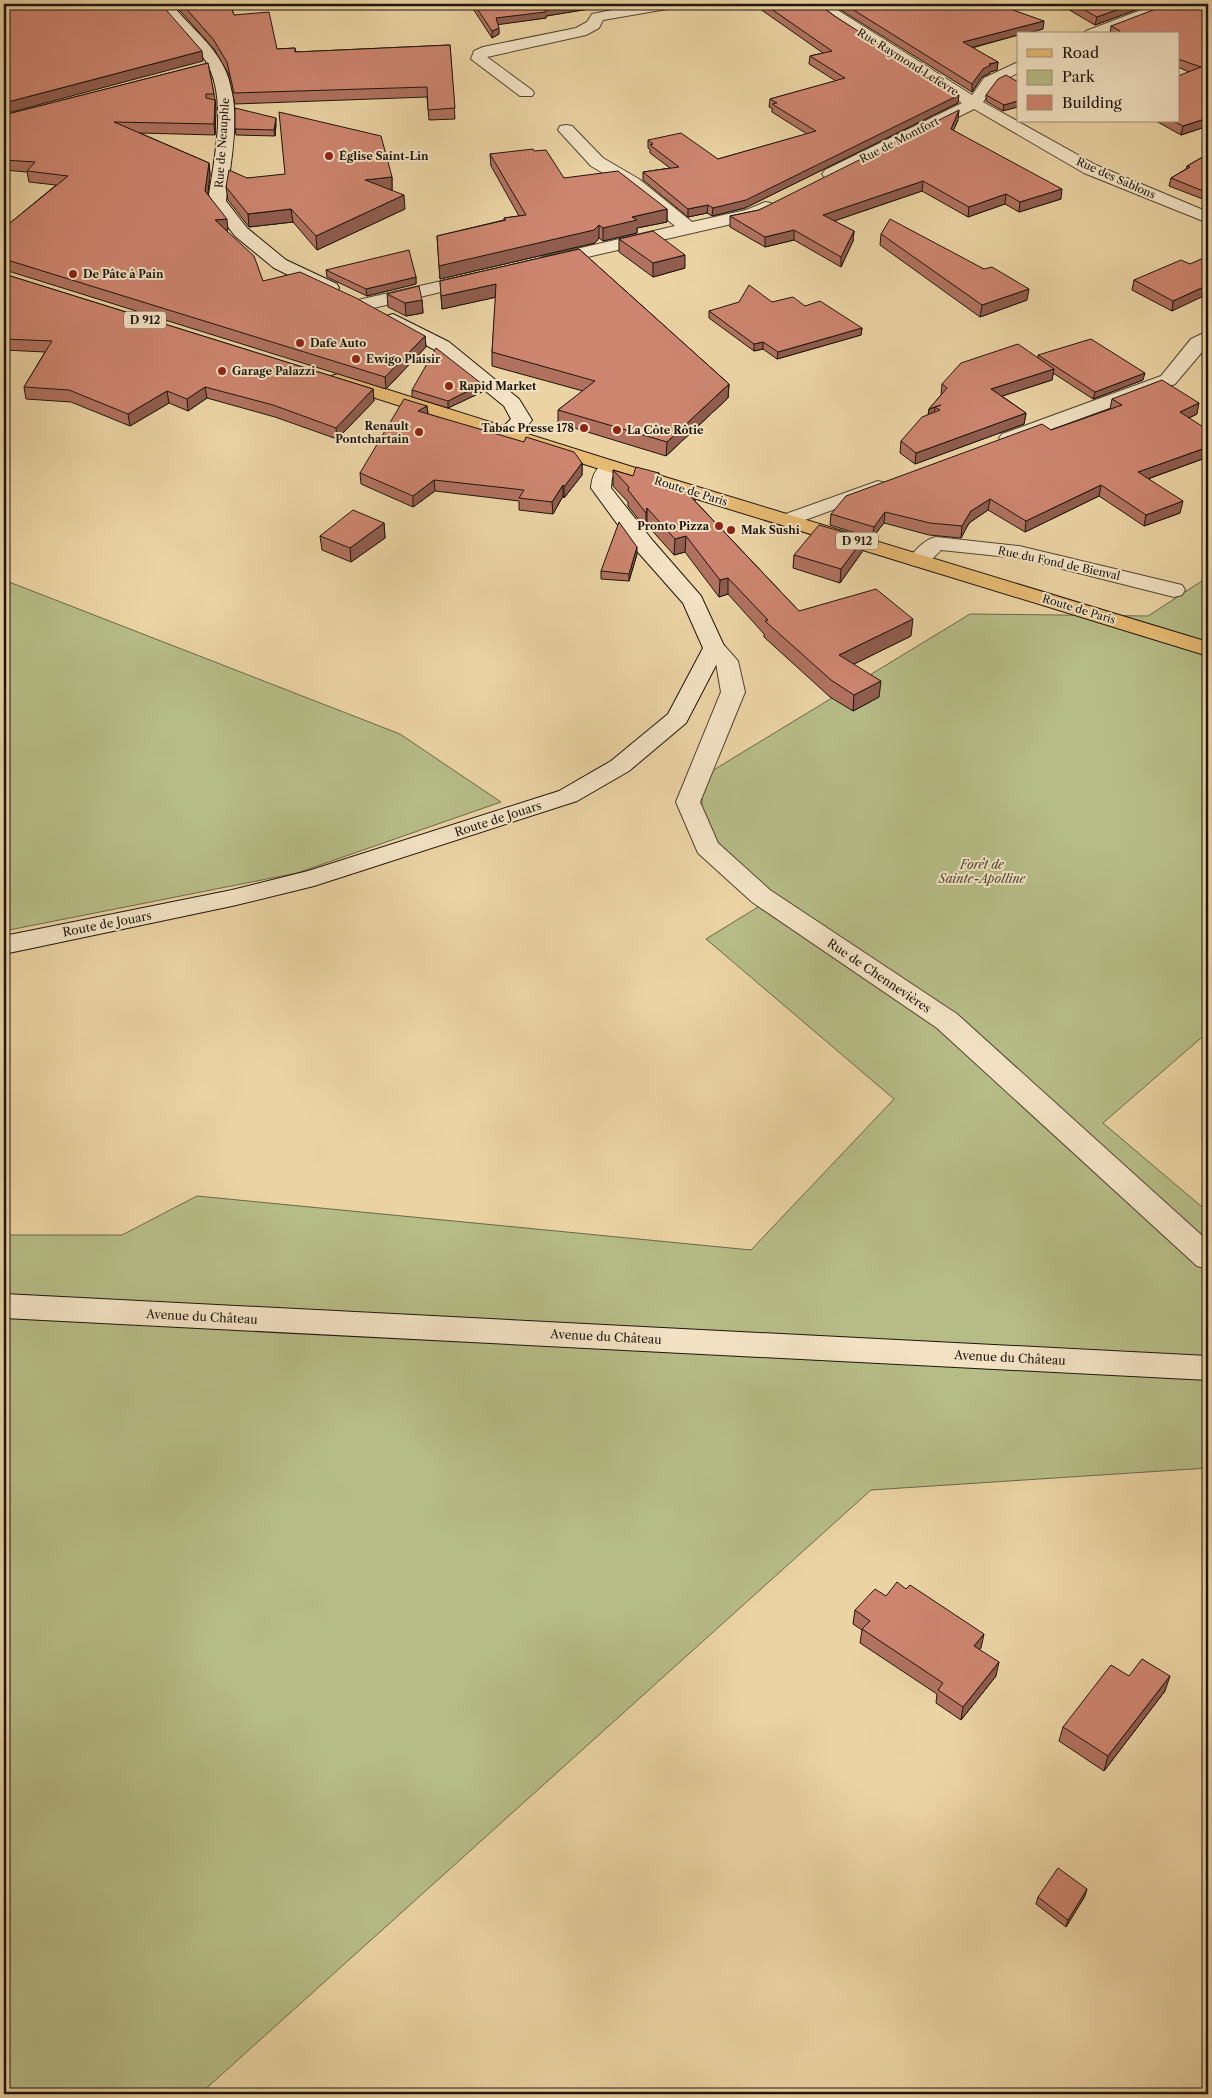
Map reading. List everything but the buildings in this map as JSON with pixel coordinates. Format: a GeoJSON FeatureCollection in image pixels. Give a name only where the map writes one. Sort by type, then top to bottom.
{"type":"FeatureCollection","features":[{"type":"Feature","properties":{"kind":"main road","name":"Route de Paris"},"geometry":{"type":"LineString","coordinates":[[323,376],[1208,648]]}},
{"type":"Feature","properties":{"kind":"street","name":"Rue de Neauphle"},"geometry":{"type":"LineString","coordinates":[[165,4],[172,16],[203,48],[216,65],[226,93],[224,137],[217,201],[240,232],[280,264],[353,299],[442,346],[512,403],[522,420],[507,433]]}},
{"type":"Feature","properties":{"kind":"street"},"geometry":{"type":"LineString","coordinates":[[526,93],[479,60],[480,54],[489,50],[581,32],[594,25],[597,17],[667,4]]}},
{"type":"Feature","properties":{"kind":"street","name":"Rue Raymond Lefèvre"},"geometry":{"type":"LineString","coordinates":[[819,4],[841,20],[974,102]]}},
{"type":"Feature","properties":{"kind":"street"},"geometry":{"type":"LineString","coordinates":[[1096,32],[1170,4]]}},
{"type":"Feature","properties":{"kind":"street"},"geometry":{"type":"LineString","coordinates":[[196,70],[216,65]]}},
{"type":"Feature","properties":{"kind":"street","name":"Rue de Montfort"},"geometry":{"type":"LineString","coordinates":[[814,183],[974,102],[990,82],[1017,68]]}},
{"type":"Feature","properties":{"kind":"street","name":"Rue des Sablons"},"geometry":{"type":"LineString","coordinates":[[974,102],[1090,169],[1208,218]]}},
{"type":"Feature","properties":{"kind":"street"},"geometry":{"type":"LineString","coordinates":[[566,130],[597,162],[633,183],[688,228]]}},
{"type":"Feature","properties":{"kind":"street"},"geometry":{"type":"LineString","coordinates":[[527,266],[752,214],[779,200]]}},
{"type":"Feature","properties":{"kind":"street"},"geometry":{"type":"LineString","coordinates":[[353,299],[489,275]]}},
{"type":"Feature","properties":{"kind":"street"},"geometry":{"type":"LineString","coordinates":[[993,444],[1168,380],[1198,343],[1208,336]]}},
{"type":"Feature","properties":{"kind":"street"},"geometry":{"type":"LineString","coordinates":[[612,466],[602,476],[601,488],[646,546],[693,601],[714,648]]}},
{"type":"Feature","properties":{"kind":"street"},"geometry":{"type":"LineString","coordinates":[[788,520],[900,479]]}},
{"type":"Feature","properties":{"kind":"street","name":"Rue du Fond de Bienval"},"geometry":{"type":"LineString","coordinates":[[919,560],[936,543],[976,546],[1019,552],[1174,590]]}},
{"type":"Feature","properties":{"kind":"street","name":"Route de Jouars"},"geometry":{"type":"LineString","coordinates":[[4,945],[222,900],[314,878],[568,796],[620,766],[678,718],[714,648]]}},
{"type":"Feature","properties":{"kind":"street","name":"Rue de Chennevières"},"geometry":{"type":"LineString","coordinates":[[714,648],[727,661],[733,692],[688,802],[706,847],[761,896],[946,1021],[1208,1258]]}},
{"type":"Feature","properties":{"kind":"street","name":"Avenue du Château"},"geometry":{"type":"LineString","coordinates":[[4,1306],[1208,1368]]}},
{"type":"Feature","properties":{"kind":"green space","name":"Forêt de Sainte-Apolline"},"geometry":{"type":"Polygon","coordinates":[[[1208,577],[1208,1032],[1103,1123],[1208,1212],[1208,1468],[871,1490],[200,2094],[4,2094],[4,1235],[122,1235],[197,1196],[751,1250],[894,1099],[706,939],[758,907],[702,823],[702,777],[970,614],[1148,616],[1208,577]]]}},
{"type":"Feature","properties":{"kind":"green space"},"geometry":{"type":"Polygon","coordinates":[[[4,580],[400,734],[501,802],[297,873],[4,931],[4,580]]]}},
{"type":"Feature","properties":{"kind":"place","name":"Église Saint-Lin"},"geometry":{"type":"Point","coordinates":[329,156]}},
{"type":"Feature","properties":{"kind":"place","name":"De Pâte à Pain"},"geometry":{"type":"Point","coordinates":[73,274]}},
{"type":"Feature","properties":{"kind":"place","name":"Dafe Auto"},"geometry":{"type":"Point","coordinates":[300,343]}},
{"type":"Feature","properties":{"kind":"place","name":"Ewigo Plaisir"},"geometry":{"type":"Point","coordinates":[356,359]}},
{"type":"Feature","properties":{"kind":"place","name":"Garage Palazzi"},"geometry":{"type":"Point","coordinates":[222,371]}},
{"type":"Feature","properties":{"kind":"place","name":"Rapid Market"},"geometry":{"type":"Point","coordinates":[449,386]}},
{"type":"Feature","properties":{"kind":"place","name":"Tabac Presse 178"},"geometry":{"type":"Point","coordinates":[584,428]}},
{"type":"Feature","properties":{"kind":"place","name":"La Côte Rôtie"},"geometry":{"type":"Point","coordinates":[617,430]}},
{"type":"Feature","properties":{"kind":"place","name":"Renault Pontchartain"},"geometry":{"type":"Point","coordinates":[419,432]}},
{"type":"Feature","properties":{"kind":"place","name":"Pronto Pizza"},"geometry":{"type":"Point","coordinates":[719,526]}},
{"type":"Feature","properties":{"kind":"place","name":"Mak Sushi"},"geometry":{"type":"Point","coordinates":[731,530]}}]}
